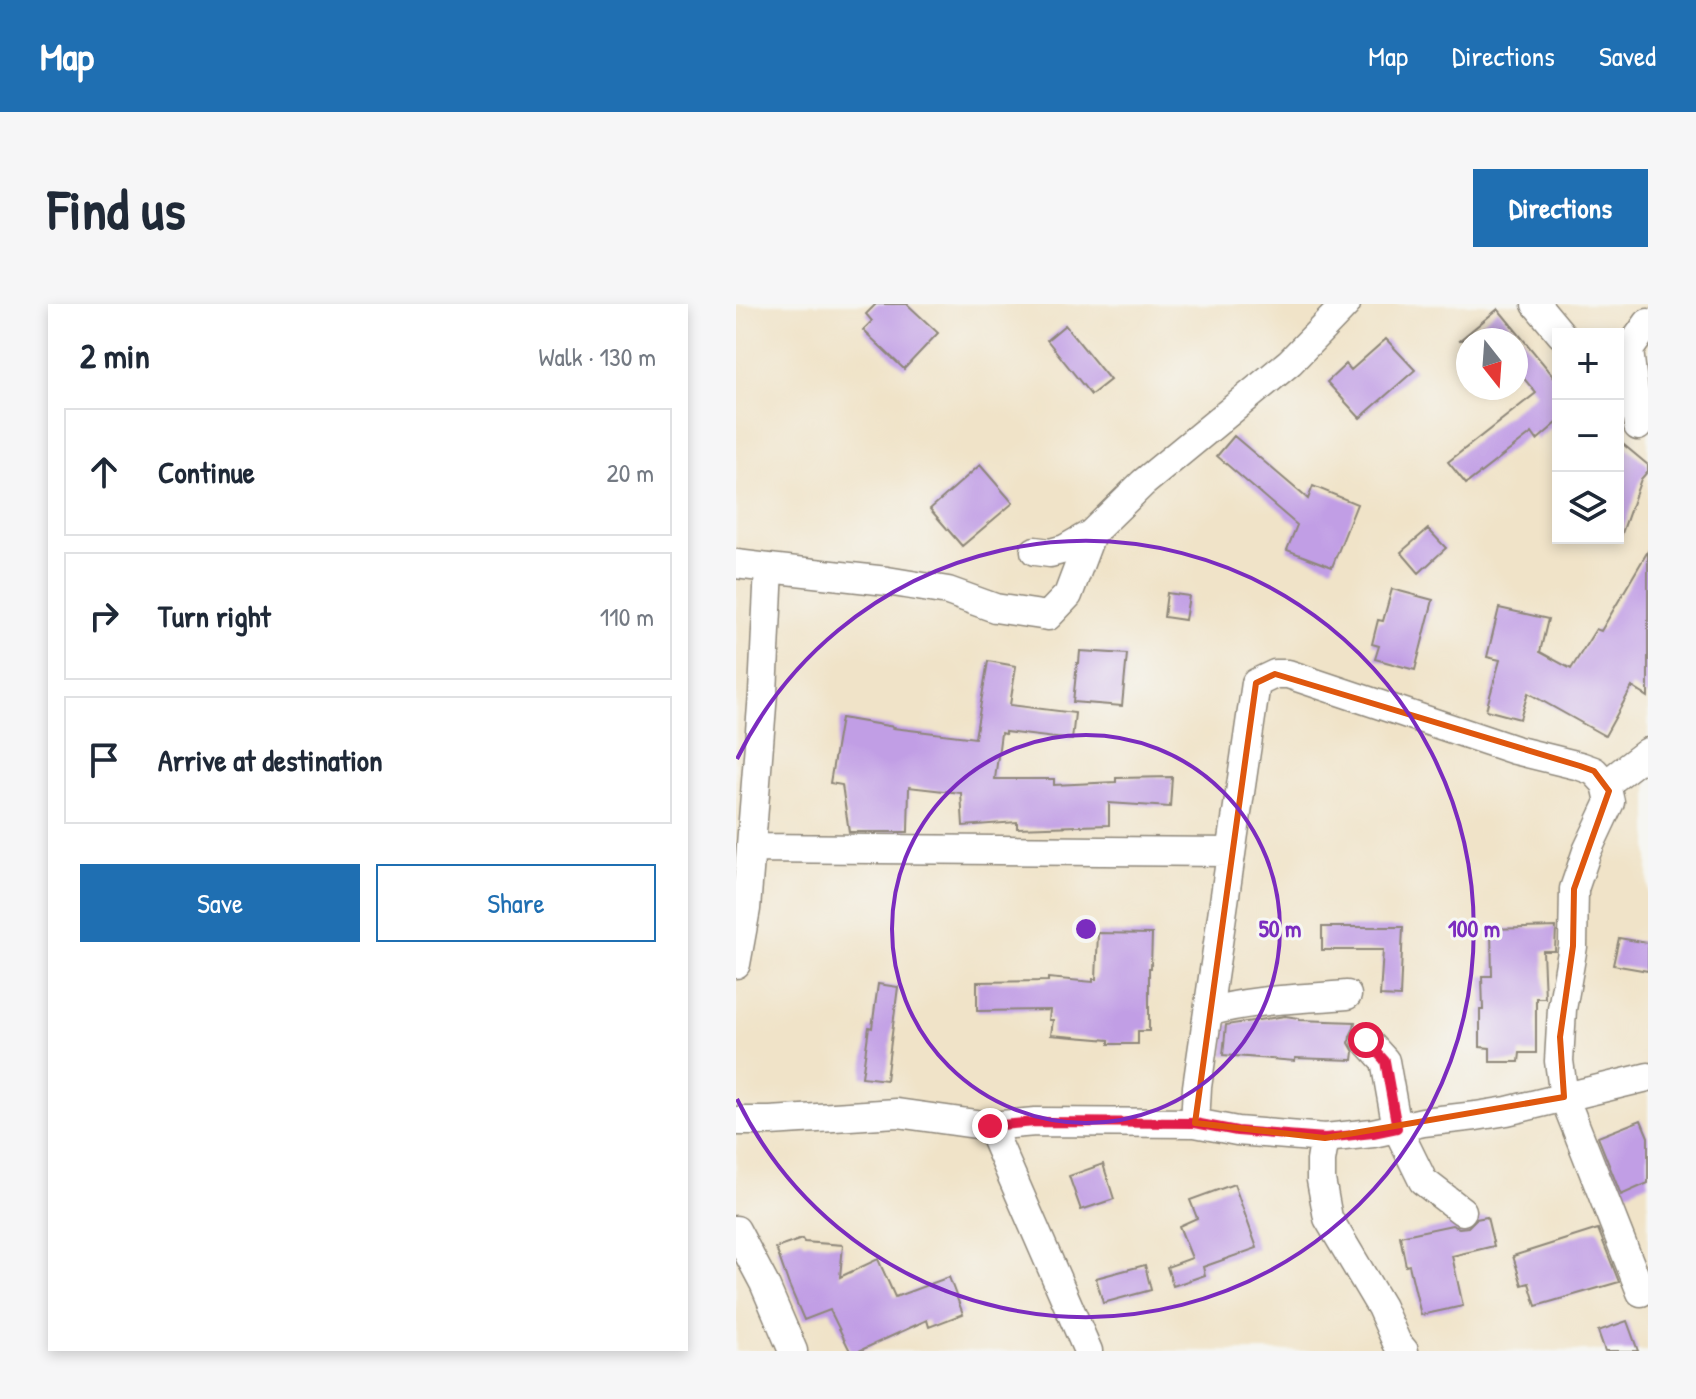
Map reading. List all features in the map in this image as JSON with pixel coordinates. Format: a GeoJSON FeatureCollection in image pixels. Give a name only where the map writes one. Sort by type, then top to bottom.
{"type":"FeatureCollection","features":[{"type":"Feature","properties":{"kind":"street"},"geometry":{"type":"LineString","coordinates":[[1035,551],[1050,553],[1065,549],[1091,534],[1143,483],[1290,362],[1346,304]]}},
{"type":"Feature","properties":{"kind":"street"},"geometry":{"type":"LineString","coordinates":[[1536,304],[1556,328]]}},
{"type":"Feature","properties":{"kind":"street"},"geometry":{"type":"LineString","coordinates":[[1643,432],[1629,350],[1648,323]]}},
{"type":"Feature","properties":{"kind":"street"},"geometry":{"type":"LineString","coordinates":[[1624,409],[1643,432]]}},
{"type":"Feature","properties":{"kind":"street"},"geometry":{"type":"LineString","coordinates":[[736,564],[948,591],[995,608],[1048,616],[1068,595],[1091,534]]}},
{"type":"Feature","properties":{"kind":"street"},"geometry":{"type":"LineString","coordinates":[[736,964],[746,909],[762,709],[769,568]]}},
{"type":"Feature","properties":{"kind":"street"},"geometry":{"type":"LineString","coordinates":[[1195,1123],[1197,1087],[1256,683],[1275,674],[1288,674],[1515,750],[1594,771],[1606,784],[1610,802],[1587,851],[1574,889],[1573,946],[1562,1009],[1559,1061],[1564,1097],[1641,1292]]}},
{"type":"Feature","properties":{"kind":"street"},"geometry":{"type":"LineString","coordinates":[[1606,784],[1648,752]]}},
{"type":"Feature","properties":{"kind":"street"},"geometry":{"type":"LineString","coordinates":[[751,848],[1230,852]]}},
{"type":"Feature","properties":{"kind":"street"},"geometry":{"type":"LineString","coordinates":[[1208,1012],[1255,1002],[1347,995]]}},
{"type":"Feature","properties":{"kind":"street"},"geometry":{"type":"LineString","coordinates":[[1366,1040],[1385,1061],[1397,1128],[1423,1181],[1462,1211]]}},
{"type":"Feature","properties":{"kind":"street"},"geometry":{"type":"LineString","coordinates":[[736,1121],[897,1113],[990,1126],[1035,1122],[1195,1123],[1237,1131],[1325,1138],[1476,1116],[1648,1077]]}},
{"type":"Feature","properties":{"kind":"street"},"geometry":{"type":"LineString","coordinates":[[990,1126],[1088,1351]]}},
{"type":"Feature","properties":{"kind":"street"},"geometry":{"type":"LineString","coordinates":[[1325,1138],[1321,1180],[1328,1218],[1404,1351]]}},
{"type":"Feature","properties":{"kind":"street"},"geometry":{"type":"LineString","coordinates":[[736,1230],[764,1283],[793,1351]]}},
{"type":"Feature","properties":{"kind":"highlighted area"},"geometry":{"type":"Polygon","coordinates":[[[1275,674],[1580,766],[1594,771],[1609,791],[1574,889],[1573,946],[1560,1037],[1564,1097],[1325,1138],[1195,1123],[1256,683],[1275,674]]]}},
{"type":"Feature","properties":{"kind":"building"},"geometry":{"type":"Polygon","coordinates":[[[876,304],[907,304],[938,333],[904,369],[863,330],[872,321],[866,314],[876,304]]]}},
{"type":"Feature","properties":{"kind":"building"},"geometry":{"type":"Polygon","coordinates":[[[1498,309],[1514,328],[1475,328],[1498,309]]]}},
{"type":"Feature","properties":{"kind":"building"},"geometry":{"type":"Polygon","coordinates":[[[1065,325],[1110,380],[1091,395],[1047,340],[1065,325]]]}},
{"type":"Feature","properties":{"kind":"building"},"geometry":{"type":"Polygon","coordinates":[[[1386,339],[1415,370],[1360,418],[1327,382],[1346,364],[1351,370],[1386,339]]]}},
{"type":"Feature","properties":{"kind":"building"},"geometry":{"type":"Polygon","coordinates":[[[1528,345],[1552,374],[1552,427],[1537,440],[1532,433],[1466,484],[1448,462],[1536,393],[1528,383],[1528,345]]]}},
{"type":"Feature","properties":{"kind":"building"},"geometry":{"type":"Polygon","coordinates":[[[1234,436],[1308,499],[1313,486],[1357,504],[1332,567],[1287,550],[1297,525],[1217,456],[1234,436]]]}},
{"type":"Feature","properties":{"kind":"building"},"geometry":{"type":"Polygon","coordinates":[[[1624,445],[1648,465],[1648,471],[1641,479],[1624,527],[1624,445]]]}},
{"type":"Feature","properties":{"kind":"building"},"geometry":{"type":"Polygon","coordinates":[[[980,465],[1013,503],[962,546],[930,509],[980,465]]]}},
{"type":"Feature","properties":{"kind":"building"},"geometry":{"type":"Polygon","coordinates":[[[1428,529],[1446,548],[1419,573],[1401,552],[1428,529]]]}},
{"type":"Feature","properties":{"kind":"building"},"geometry":{"type":"Polygon","coordinates":[[[1648,551],[1648,697],[1632,687],[1605,736],[1528,693],[1520,719],[1486,710],[1500,660],[1487,657],[1499,608],[1548,619],[1540,652],[1571,669],[1596,629],[1601,631],[1648,551]]]}},
{"type":"Feature","properties":{"kind":"building"},"geometry":{"type":"Polygon","coordinates":[[[1392,589],[1433,600],[1415,670],[1375,659],[1379,646],[1372,644],[1378,620],[1383,621],[1392,589]]]}},
{"type":"Feature","properties":{"kind":"building"},"geometry":{"type":"Polygon","coordinates":[[[1167,593],[1189,596],[1185,620],[1164,617],[1167,593]]]}},
{"type":"Feature","properties":{"kind":"building"},"geometry":{"type":"Polygon","coordinates":[[[1080,651],[1127,654],[1122,706],[1073,702],[1080,651]]]}},
{"type":"Feature","properties":{"kind":"building"},"geometry":{"type":"Polygon","coordinates":[[[988,661],[1016,666],[1010,705],[1075,713],[1072,740],[1001,733],[995,779],[1054,779],[1054,785],[1116,782],[1116,778],[1172,777],[1170,807],[1109,803],[1109,825],[1017,828],[1017,822],[963,826],[961,793],[909,787],[908,832],[849,832],[842,785],[830,783],[841,718],[975,738],[988,661]]]}},
{"type":"Feature","properties":{"kind":"building"},"geometry":{"type":"Polygon","coordinates":[[[1322,927],[1403,927],[1400,997],[1380,996],[1383,950],[1322,950],[1322,927]]]}},
{"type":"Feature","properties":{"kind":"building"},"geometry":{"type":"Polygon","coordinates":[[[1556,927],[1555,951],[1543,951],[1545,998],[1536,998],[1536,1053],[1520,1053],[1519,1062],[1490,1062],[1490,1048],[1480,1047],[1480,1010],[1483,1010],[1482,976],[1492,976],[1491,929],[1556,927]]]}},
{"type":"Feature","properties":{"kind":"building"},"geometry":{"type":"Polygon","coordinates":[[[1098,933],[1152,934],[1149,1031],[1138,1031],[1138,1044],[1109,1044],[1109,1040],[1051,1035],[1053,1020],[1049,1020],[1050,1010],[977,1011],[977,982],[1048,981],[1048,978],[1093,982],[1096,979],[1098,933]]]}},
{"type":"Feature","properties":{"kind":"building"},"geometry":{"type":"Polygon","coordinates":[[[1619,938],[1648,943],[1648,971],[1613,965],[1619,938]]]}},
{"type":"Feature","properties":{"kind":"building"},"geometry":{"type":"Polygon","coordinates":[[[878,984],[898,987],[886,1080],[862,1077],[878,984]]]}},
{"type":"Feature","properties":{"kind":"building"},"geometry":{"type":"Polygon","coordinates":[[[1285,1016],[1299,1020],[1355,1022],[1349,1043],[1354,1052],[1353,1060],[1295,1058],[1295,1061],[1223,1055],[1226,1025],[1285,1016]]]}},
{"type":"Feature","properties":{"kind":"building"},"geometry":{"type":"Polygon","coordinates":[[[1641,1120],[1648,1137],[1648,1183],[1621,1195],[1598,1137],[1641,1120]]]}},
{"type":"Feature","properties":{"kind":"building"},"geometry":{"type":"Polygon","coordinates":[[[1103,1164],[1114,1199],[1081,1210],[1069,1176],[1103,1164]]]}},
{"type":"Feature","properties":{"kind":"building"},"geometry":{"type":"Polygon","coordinates":[[[1234,1184],[1257,1248],[1203,1267],[1205,1275],[1173,1286],[1167,1267],[1192,1258],[1179,1226],[1197,1218],[1190,1200],[1234,1184]]]}},
{"type":"Feature","properties":{"kind":"building"},"geometry":{"type":"Polygon","coordinates":[[[1487,1217],[1494,1246],[1452,1256],[1463,1306],[1421,1315],[1400,1236],[1452,1225],[1468,1227],[1476,1219],[1487,1217]]]}},
{"type":"Feature","properties":{"kind":"building"},"geometry":{"type":"Polygon","coordinates":[[[1598,1229],[1619,1282],[1536,1306],[1529,1283],[1522,1285],[1513,1256],[1598,1229]]]}},
{"type":"Feature","properties":{"kind":"building"},"geometry":{"type":"Polygon","coordinates":[[[802,1239],[804,1242],[843,1245],[840,1277],[878,1259],[895,1297],[949,1277],[963,1314],[929,1327],[927,1320],[859,1351],[850,1351],[830,1310],[804,1320],[789,1285],[776,1248],[802,1239]]]}},
{"type":"Feature","properties":{"kind":"building"},"geometry":{"type":"Polygon","coordinates":[[[1145,1265],[1151,1290],[1103,1303],[1096,1278],[1145,1265]]]}},
{"type":"Feature","properties":{"kind":"building"},"geometry":{"type":"Polygon","coordinates":[[[1627,1321],[1638,1351],[1605,1351],[1598,1331],[1627,1321]]]}},
{"type":"Feature","properties":{"kind":"route"},"geometry":{"type":"LineString","coordinates":[[990,1126],[1035,1122],[1195,1123],[1237,1131],[1325,1138],[1397,1128],[1385,1061],[1366,1040]]}}]}
